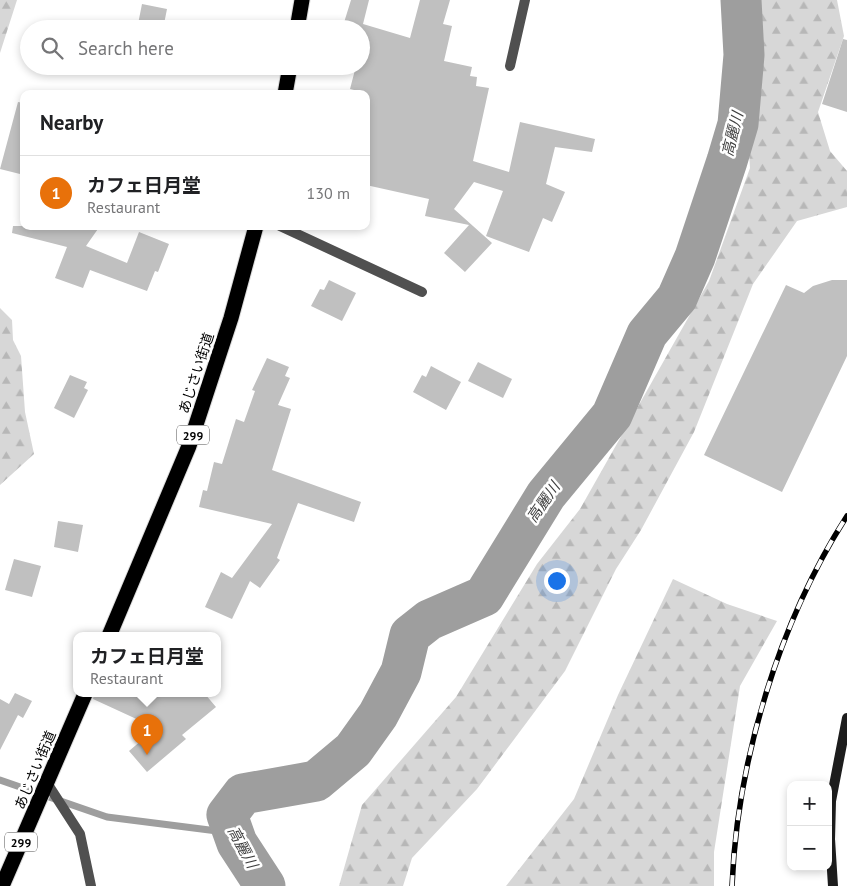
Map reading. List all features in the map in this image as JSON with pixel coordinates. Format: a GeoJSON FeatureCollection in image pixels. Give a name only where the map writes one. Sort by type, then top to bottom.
{"type":"FeatureCollection","features":[{"type":"Feature","properties":{"kind":"highway"},"geometry":{"type":"LineString","coordinates":[[299,20],[302,0]]}},
{"type":"Feature","properties":{"kind":"highway"},"geometry":{"type":"LineString","coordinates":[[286,90],[288,75]]}},
{"type":"Feature","properties":{"kind":"highway","name":"あじさい街道"},"geometry":{"type":"LineString","coordinates":[[111,632],[188,446],[231,318],[255,230]]}},
{"type":"Feature","properties":{"kind":"highway","name":"あじさい街道"},"geometry":{"type":"LineString","coordinates":[[2,886],[84,697]]}},
{"type":"Feature","properties":{"kind":"street"},"geometry":{"type":"LineString","coordinates":[[510,66],[525,0]]}},
{"type":"Feature","properties":{"kind":"street"},"geometry":{"type":"LineString","coordinates":[[289,230],[422,292]]}},
{"type":"Feature","properties":{"kind":"street"},"geometry":{"type":"LineString","coordinates":[[833,886],[830,801],[847,718]]}},
{"type":"Feature","properties":{"kind":"street"},"geometry":{"type":"LineString","coordinates":[[44,791],[80,834],[91,886]]}},
{"type":"Feature","properties":{"kind":"green space"},"geometry":{"type":"Polygon","coordinates":[[[0,0],[17,0],[0,53],[0,0]]]}},
{"type":"Feature","properties":{"kind":"green space"},"geometry":{"type":"Polygon","coordinates":[[[758,0],[837,0],[844,36],[818,112],[830,151],[847,171],[847,207],[797,221],[753,284],[694,432],[641,530],[616,569],[565,671],[477,789],[412,858],[403,886],[339,886],[362,805],[456,697],[537,564],[580,509],[709,281],[750,168],[746,107],[759,27],[758,0]]]}},
{"type":"Feature","properties":{"kind":"green space"},"geometry":{"type":"Polygon","coordinates":[[[0,308],[12,320],[13,340],[21,356],[25,412],[34,454],[0,485],[0,308]]]}},
{"type":"Feature","properties":{"kind":"green space"},"geometry":{"type":"Polygon","coordinates":[[[673,579],[727,604],[777,621],[740,686],[714,852],[714,886],[506,886],[574,799],[618,695],[673,579]]]}},
{"type":"Feature","properties":{"kind":"building"},"geometry":{"type":"Polygon","coordinates":[[[351,0],[369,0],[364,20],[345,20],[351,0]]]}},
{"type":"Feature","properties":{"kind":"building"},"geometry":{"type":"Polygon","coordinates":[[[420,0],[450,0],[443,24],[452,26],[444,61],[472,67],[470,76],[477,77],[476,86],[489,88],[473,161],[509,172],[520,122],[595,139],[592,152],[555,147],[546,184],[565,192],[552,222],[543,218],[529,252],[486,236],[503,191],[474,182],[454,209],[492,243],[465,272],[444,253],[469,225],[425,216],[429,199],[370,186],[370,90],[350,89],[354,75],[370,75],[370,26],[410,38],[420,0]]]}},
{"type":"Feature","properties":{"kind":"building"},"geometry":{"type":"Polygon","coordinates":[[[142,4],[167,9],[165,20],[139,20],[142,4]]]}},
{"type":"Feature","properties":{"kind":"building"},"geometry":{"type":"Polygon","coordinates":[[[843,39],[847,40],[847,112],[822,104],[843,39]]]}},
{"type":"Feature","properties":{"kind":"building"},"geometry":{"type":"Polygon","coordinates":[[[18,102],[20,102],[20,174],[0,169],[18,102]]]}},
{"type":"Feature","properties":{"kind":"building"},"geometry":{"type":"Polygon","coordinates":[[[13,226],[20,226],[20,230],[97,230],[86,246],[127,263],[139,232],[169,244],[158,272],[155,271],[147,291],[90,270],[83,288],[55,278],[67,247],[12,233],[13,226]]]}},
{"type":"Feature","properties":{"kind":"building"},"geometry":{"type":"Polygon","coordinates":[[[329,280],[356,293],[342,321],[311,306],[320,289],[324,290],[329,280]]]}},
{"type":"Feature","properties":{"kind":"building"},"geometry":{"type":"Polygon","coordinates":[[[832,280],[847,280],[847,356],[782,492],[704,455],[786,285],[804,293],[813,286],[832,280]]]}},
{"type":"Feature","properties":{"kind":"building"},"geometry":{"type":"Polygon","coordinates":[[[267,358],[289,367],[285,376],[290,378],[278,405],[291,409],[272,470],[361,502],[354,522],[298,503],[277,558],[280,560],[260,588],[250,581],[232,619],[205,607],[221,572],[232,578],[272,524],[199,507],[203,490],[207,491],[214,462],[222,464],[236,419],[244,422],[255,391],[252,390],[267,358]]]}},
{"type":"Feature","properties":{"kind":"building"},"geometry":{"type":"Polygon","coordinates":[[[478,362],[512,379],[503,398],[468,381],[478,362]]]}},
{"type":"Feature","properties":{"kind":"building"},"geometry":{"type":"Polygon","coordinates":[[[431,366],[461,382],[446,410],[413,392],[422,375],[426,377],[431,366]]]}},
{"type":"Feature","properties":{"kind":"building"},"geometry":{"type":"Polygon","coordinates":[[[70,375],[87,382],[84,388],[88,390],[74,418],[54,408],[70,375]]]}},
{"type":"Feature","properties":{"kind":"building"},"geometry":{"type":"Polygon","coordinates":[[[58,521],[83,525],[78,552],[54,547],[58,521]]]}},
{"type":"Feature","properties":{"kind":"building"},"geometry":{"type":"Polygon","coordinates":[[[14,559],[41,566],[32,597],[5,590],[14,559]]]}},
{"type":"Feature","properties":{"kind":"building"},"geometry":{"type":"Polygon","coordinates":[[[15,693],[32,701],[23,718],[18,715],[0,750],[0,699],[9,704],[15,693]]]}},
{"type":"Feature","properties":{"kind":"building"},"geometry":{"type":"Polygon","coordinates":[[[93,697],[208,697],[216,707],[182,735],[186,739],[147,772],[129,751],[156,728],[93,699],[93,697]]]}},
{"type":"Feature","properties":{"kind":"waterway","name":"高麗川"},"geometry":{"type":"LineString","coordinates":[[265,886],[237,843],[227,815],[243,794],[316,781],[353,750],[378,715],[401,672],[410,635],[429,620],[484,596],[546,495],[612,415],[647,334],[677,298],[695,257],[738,124],[744,55],[741,0]]}},
{"type":"Feature","properties":{"kind":"waterway"},"geometry":{"type":"LineString","coordinates":[[0,780],[107,817],[233,833]]}},
{"type":"Feature","properties":{"kind":"railway"},"geometry":{"type":"LineString","coordinates":[[732,886],[743,790],[766,694],[782,647],[801,601],[823,557],[847,516]]}},
{"type":"Feature","properties":{"kind":"place","name":"カフェ日月堂"},"geometry":{"type":"Point","coordinates":[147,755]}}]}
